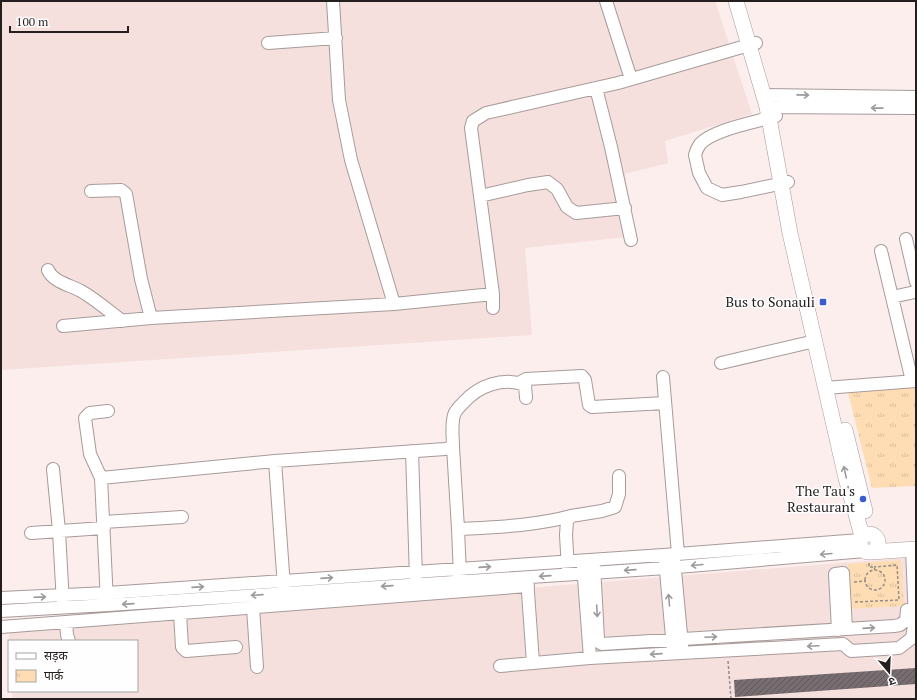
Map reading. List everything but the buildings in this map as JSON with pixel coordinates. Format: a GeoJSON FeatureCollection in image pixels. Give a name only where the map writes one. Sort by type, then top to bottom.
{"type":"FeatureCollection","features":[{"type":"Feature","properties":{"kind":"main road"},"geometry":{"type":"LineString","coordinates":[[736,1],[753,44]]}},
{"type":"Feature","properties":{"kind":"main road"},"geometry":{"type":"LineString","coordinates":[[743,1],[770,106],[785,183],[830,387],[846,478],[868,545],[912,546]]}},
{"type":"Feature","properties":{"kind":"main road"},"geometry":{"type":"LineString","coordinates":[[785,183],[790,234],[815,341],[830,387]]}},
{"type":"Feature","properties":{"kind":"street"},"geometry":{"type":"LineString","coordinates":[[333,1],[339,100],[352,160],[394,304]]}},
{"type":"Feature","properties":{"kind":"street"},"geometry":{"type":"LineString","coordinates":[[606,1],[631,79]]}},
{"type":"Feature","properties":{"kind":"street"},"geometry":{"type":"LineString","coordinates":[[268,42],[336,38]]}},
{"type":"Feature","properties":{"kind":"street"},"geometry":{"type":"LineString","coordinates":[[493,308],[493,294],[471,128],[473,121],[486,113],[631,79],[753,44]]}},
{"type":"Feature","properties":{"kind":"street"},"geometry":{"type":"LineString","coordinates":[[596,88],[611,147],[631,240]]}},
{"type":"Feature","properties":{"kind":"street"},"geometry":{"type":"LineString","coordinates":[[785,183],[722,195],[707,188],[699,173],[694,155],[700,144],[711,136],[770,106],[916,97]]}},
{"type":"Feature","properties":{"kind":"street"},"geometry":{"type":"LineString","coordinates":[[770,106],[916,108]]}},
{"type":"Feature","properties":{"kind":"street"},"geometry":{"type":"LineString","coordinates":[[480,196],[548,182],[557,189],[567,207],[576,213],[624,208]]}},
{"type":"Feature","properties":{"kind":"street"},"geometry":{"type":"LineString","coordinates":[[91,191],[121,190],[126,194],[141,278],[151,318]]}},
{"type":"Feature","properties":{"kind":"street"},"geometry":{"type":"LineString","coordinates":[[906,239],[916,282]]}},
{"type":"Feature","properties":{"kind":"street"},"geometry":{"type":"LineString","coordinates":[[830,387],[914,381],[881,251]]}},
{"type":"Feature","properties":{"kind":"street"},"geometry":{"type":"LineString","coordinates":[[48,270],[50,275],[81,291],[122,321]]}},
{"type":"Feature","properties":{"kind":"street"},"geometry":{"type":"LineString","coordinates":[[892,297],[915,292],[916,290]]}},
{"type":"Feature","properties":{"kind":"street"},"geometry":{"type":"LineString","coordinates":[[63,326],[151,318],[394,304],[493,294]]}},
{"type":"Feature","properties":{"kind":"street"},"geometry":{"type":"LineString","coordinates":[[721,363],[815,341]]}},
{"type":"Feature","properties":{"kind":"street"},"geometry":{"type":"LineString","coordinates":[[519,383],[526,379],[582,376],[585,380],[589,404],[592,406],[665,402]]}},
{"type":"Feature","properties":{"kind":"street"},"geometry":{"type":"LineString","coordinates":[[663,377],[672,554],[670,567],[678,653]]}},
{"type":"Feature","properties":{"kind":"street"},"geometry":{"type":"LineString","coordinates":[[461,581],[452,429],[454,414],[468,397],[483,387],[497,382],[519,383],[525,385],[526,398]]}},
{"type":"Feature","properties":{"kind":"street"},"geometry":{"type":"LineString","coordinates":[[107,599],[102,478],[90,454],[85,418],[90,413],[108,411]]}},
{"type":"Feature","properties":{"kind":"street"},"geometry":{"type":"LineString","coordinates":[[102,478],[275,461],[445,449],[453,447]]}},
{"type":"Feature","properties":{"kind":"street"},"geometry":{"type":"LineString","coordinates":[[412,451],[416,584]]}},
{"type":"Feature","properties":{"kind":"street"},"geometry":{"type":"LineString","coordinates":[[275,461],[284,593]]}},
{"type":"Feature","properties":{"kind":"street"},"geometry":{"type":"LineString","coordinates":[[54,469],[63,602]]}},
{"type":"Feature","properties":{"kind":"street"},"geometry":{"type":"LineString","coordinates":[[458,530],[552,521],[615,507],[619,494],[619,476]]}},
{"type":"Feature","properties":{"kind":"street"},"geometry":{"type":"LineString","coordinates":[[569,574],[566,525],[571,516]]}},
{"type":"Feature","properties":{"kind":"street"},"geometry":{"type":"LineString","coordinates":[[31,533],[182,517]]}},
{"type":"Feature","properties":{"kind":"street"},"geometry":{"type":"LineString","coordinates":[[1,611],[63,602],[175,594],[283,581],[672,554],[868,545]]}},
{"type":"Feature","properties":{"kind":"street"},"geometry":{"type":"LineString","coordinates":[[1,627],[253,608],[528,582],[569,574],[670,567],[868,545]]}},
{"type":"Feature","properties":{"kind":"street"},"geometry":{"type":"LineString","coordinates":[[500,666],[590,658],[843,644],[851,651],[899,648],[912,638],[912,546]]}},
{"type":"Feature","properties":{"kind":"street"},"geometry":{"type":"LineString","coordinates":[[588,560],[598,639],[602,644],[894,626],[900,625],[912,615]]}},
{"type":"Feature","properties":{"kind":"street"},"geometry":{"type":"LineString","coordinates":[[589,573],[590,658]]}},
{"type":"Feature","properties":{"kind":"street"},"geometry":{"type":"LineString","coordinates":[[175,594],[284,593],[461,581],[528,582]]}},
{"type":"Feature","properties":{"kind":"street"},"geometry":{"type":"LineString","coordinates":[[528,582],[532,663]]}},
{"type":"Feature","properties":{"kind":"street"},"geometry":{"type":"LineString","coordinates":[[1,598],[63,602]]}},
{"type":"Feature","properties":{"kind":"street"},"geometry":{"type":"LineString","coordinates":[[253,608],[257,667]]}},
{"type":"Feature","properties":{"kind":"street"},"geometry":{"type":"LineString","coordinates":[[180,613],[182,647],[184,650],[236,647]]}},
{"type":"Feature","properties":{"kind":"street"},"geometry":{"type":"LineString","coordinates":[[66,622],[69,640]]}},
{"type":"Feature","properties":{"kind":"street"},"geometry":{"type":"LineString","coordinates":[[842,630],[843,644]]}},
{"type":"Feature","properties":{"kind":"path"},"geometry":{"type":"LineString","coordinates":[[855,596],[855,603],[899,600],[897,565],[868,545]]}},
{"type":"Feature","properties":{"kind":"path"},"geometry":{"type":"LineString","coordinates":[[873,570],[880,571],[885,579],[884,585],[876,590],[870,588],[866,581],[868,574],[873,570]]}},
{"type":"Feature","properties":{"kind":"path"},"geometry":{"type":"LineString","coordinates":[[854,588],[854,581],[866,581]]}},
{"type":"Feature","properties":{"kind":"path"},"geometry":{"type":"LineString","coordinates":[[729,670],[731,699]]}},
{"type":"Feature","properties":{"kind":"shaded area"},"geometry":{"type":"Polygon","coordinates":[[[1,1],[715,1],[752,114],[665,141],[668,163],[625,174],[636,236],[525,248],[532,335],[1,370],[1,1]]]}},
{"type":"Feature","properties":{"kind":"shaded area"},"geometry":{"type":"Polygon","coordinates":[[[916,557],[916,699],[12,699],[12,692],[138,692],[138,640],[9,640],[9,629],[916,557]]]}},
{"type":"Feature","properties":{"kind":"green space"},"geometry":{"type":"Polygon","coordinates":[[[916,386],[916,486],[872,488],[847,389],[916,386]]]}},
{"type":"Feature","properties":{"kind":"green space"},"geometry":{"type":"Polygon","coordinates":[[[901,560],[904,606],[851,609],[848,564],[901,560]]]}},
{"type":"Feature","properties":{"kind":"place","name":"Bus to Sonauli"},"geometry":{"type":"Point","coordinates":[823,302]}},
{"type":"Feature","properties":{"kind":"place","name":"The Tau's Restaurant"},"geometry":{"type":"Point","coordinates":[863,499]}}]}
